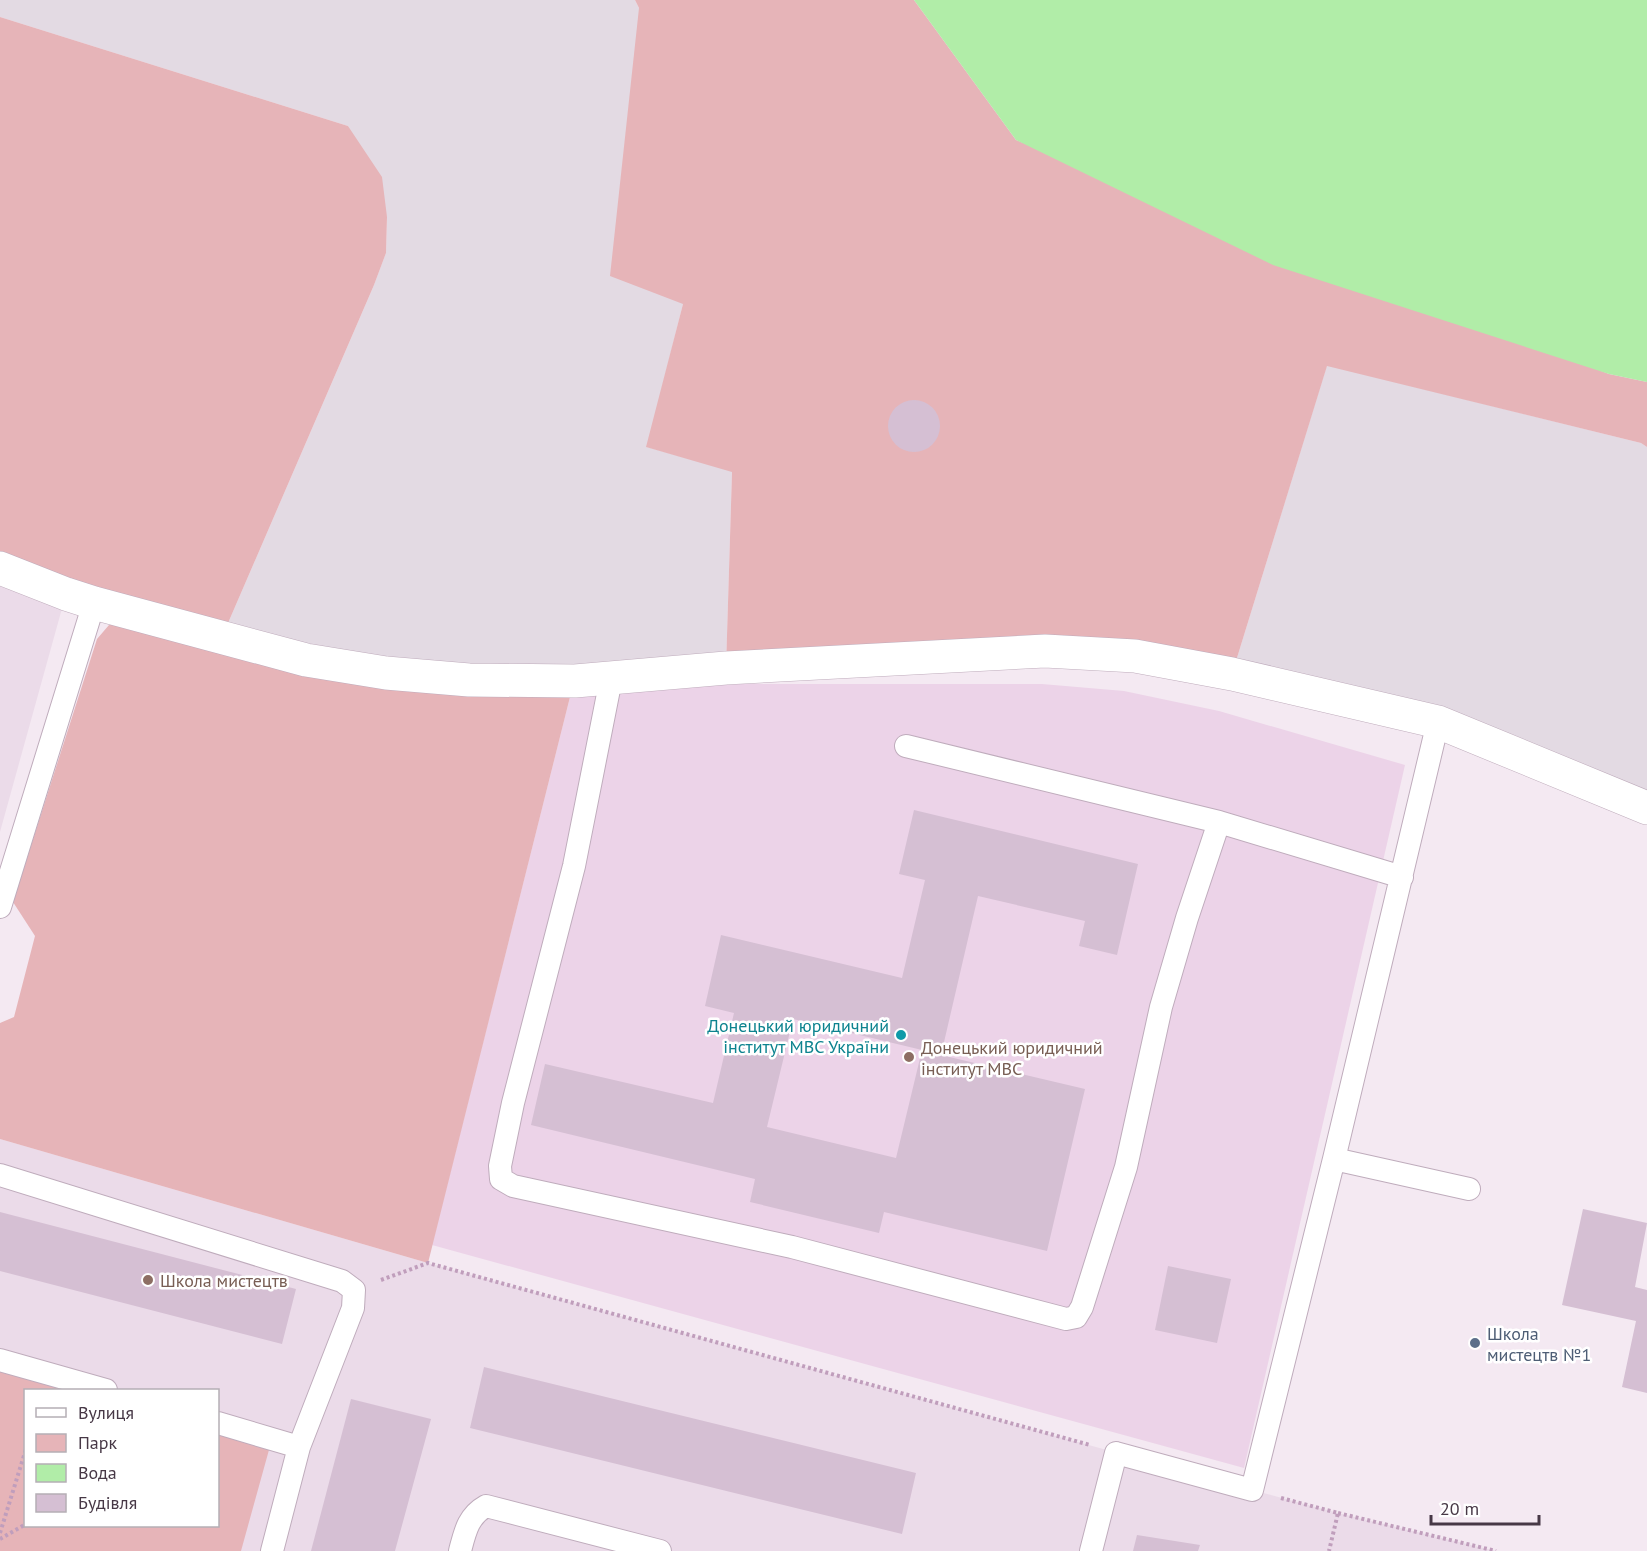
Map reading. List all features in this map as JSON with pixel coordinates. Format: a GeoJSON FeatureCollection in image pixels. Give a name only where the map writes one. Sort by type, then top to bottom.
{"type":"FeatureCollection","features":[{"type":"Feature","properties":{"kind":"street"},"geometry":{"type":"LineString","coordinates":[[0,568],[94,603],[306,660],[386,673],[469,680],[575,681],[726,668],[1045,651],[1123,655],[1232,674],[1438,722],[1647,808]]}},
{"type":"Feature","properties":{"kind":"lane"},"geometry":{"type":"LineString","coordinates":[[0,907],[94,603]]}},
{"type":"Feature","properties":{"kind":"lane"},"geometry":{"type":"LineString","coordinates":[[611,679],[574,866],[513,1103],[500,1167],[501,1179],[513,1186],[792,1247],[1066,1319],[1076,1317],[1082,1307],[1126,1167],[1161,1007],[1187,918],[1219,822]]}},
{"type":"Feature","properties":{"kind":"lane"},"geometry":{"type":"LineString","coordinates":[[1091,1551],[1116,1453],[1252,1490],[1438,722]]}},
{"type":"Feature","properties":{"kind":"lane"},"geometry":{"type":"LineString","coordinates":[[906,746],[1219,822],[1402,877]]}},
{"type":"Feature","properties":{"kind":"lane"},"geometry":{"type":"LineString","coordinates":[[1334,1159],[1468,1189]]}},
{"type":"Feature","properties":{"kind":"lane"},"geometry":{"type":"LineString","coordinates":[[0,1175],[342,1281],[354,1290],[353,1308],[299,1447],[272,1551]]}},
{"type":"Feature","properties":{"kind":"lane"},"geometry":{"type":"LineString","coordinates":[[0,1360],[102,1389]]}},
{"type":"Feature","properties":{"kind":"lane"},"geometry":{"type":"LineString","coordinates":[[219,1423],[299,1447]]}},
{"type":"Feature","properties":{"kind":"lane"},"geometry":{"type":"LineString","coordinates":[[460,1551],[467,1524],[475,1512],[486,1506],[660,1551]]}},
{"type":"Feature","properties":{"kind":"path"},"geometry":{"type":"LineString","coordinates":[[354,1290],[428,1263],[1116,1453]]}},
{"type":"Feature","properties":{"kind":"path"},"geometry":{"type":"LineString","coordinates":[[0,1533],[24,1455]]}},
{"type":"Feature","properties":{"kind":"path"},"geometry":{"type":"LineString","coordinates":[[1252,1490],[1338,1514],[1496,1551]]}},
{"type":"Feature","properties":{"kind":"path"},"geometry":{"type":"LineString","coordinates":[[1329,1551],[1338,1514]]}},
{"type":"Feature","properties":{"kind":"path"},"geometry":{"type":"LineString","coordinates":[[0,1539],[24,1525]]}},
{"type":"Feature","properties":{"kind":"shaded area"},"geometry":{"type":"Polygon","coordinates":[[[0,0],[635,0],[639,8],[683,304],[647,447],[732,471],[726,668],[575,681],[222,637],[374,285],[386,253],[387,217],[348,126],[0,17],[0,0]]]}},
{"type":"Feature","properties":{"kind":"shaded area"},"geometry":{"type":"Polygon","coordinates":[[[1327,365],[1641,443],[1647,447],[1647,808],[1438,722],[1232,674],[1327,365]]]}},
{"type":"Feature","properties":{"kind":"shaded area"},"geometry":{"type":"Polygon","coordinates":[[[0,568],[66,594],[0,832],[0,568]]]}},
{"type":"Feature","properties":{"kind":"shaded area","name":"Донецький юридичний інститут МВС"},"geometry":{"type":"Polygon","coordinates":[[[742,684],[1042,684],[1124,691],[1219,711],[1405,765],[1244,1468],[432,1245],[571,693],[742,684]]]}},
{"type":"Feature","properties":{"kind":"shaded area"},"geometry":{"type":"Polygon","coordinates":[[[0,1139],[428,1263],[1252,1490],[1496,1551],[0,1551],[0,1139]]]}},
{"type":"Feature","properties":{"kind":"green space"},"geometry":{"type":"Polygon","coordinates":[[[635,0],[914,0],[1016,140],[1609,374],[1647,382],[1647,447],[1641,443],[1327,366],[1232,674],[1135,656],[726,668],[732,472],[646,447],[683,304],[610,276],[639,8],[635,0]]]}},
{"type":"Feature","properties":{"kind":"green space"},"geometry":{"type":"Polygon","coordinates":[[[0,17],[348,126],[382,177],[387,217],[386,253],[222,637],[0,568],[0,17]]]}},
{"type":"Feature","properties":{"kind":"green space"},"geometry":{"type":"Polygon","coordinates":[[[130,619],[571,693],[428,1263],[0,1139],[0,1023],[14,1017],[35,936],[13,902],[97,639],[109,625],[130,619]]]}},
{"type":"Feature","properties":{"kind":"green space"},"geometry":{"type":"Polygon","coordinates":[[[0,1360],[102,1389],[24,1389],[24,1527],[219,1527],[219,1423],[272,1439],[241,1551],[0,1551],[0,1360]]]}},
{"type":"Feature","properties":{"kind":"water"},"geometry":{"type":"Polygon","coordinates":[[[914,0],[1647,0],[1647,382],[1609,374],[1273,265],[1016,140],[914,0]]]}},
{"type":"Feature","properties":{"kind":"building"},"geometry":{"type":"Polygon","coordinates":[[[914,400],[928,404],[936,412],[940,426],[936,440],[928,448],[914,452],[900,448],[892,440],[888,426],[892,412],[900,404],[914,400]]]}},
{"type":"Feature","properties":{"kind":"building","name":"Донецький юридичний інститут МВС України"},"geometry":{"type":"Polygon","coordinates":[[[914,810],[1138,864],[1117,955],[1079,946],[1085,921],[978,896],[941,1055],[1085,1089],[1047,1251],[884,1212],[879,1233],[750,1202],[755,1179],[531,1125],[545,1064],[713,1103],[734,1013],[705,1006],[721,935],[902,978],[925,880],[899,874],[914,810]],[[793,1019],[767,1127],[896,1158],[922,1050],[793,1019]]]}},
{"type":"Feature","properties":{"kind":"building"},"geometry":{"type":"Polygon","coordinates":[[[1583,1209],[1647,1223],[1635,1287],[1647,1290],[1647,1393],[1622,1387],[1636,1321],[1562,1305],[1583,1209]]]}},
{"type":"Feature","properties":{"kind":"building","name":"Школа мистецтв"},"geometry":{"type":"Polygon","coordinates":[[[0,1212],[296,1289],[282,1344],[0,1271],[0,1212]]]}},
{"type":"Feature","properties":{"kind":"building"},"geometry":{"type":"Polygon","coordinates":[[[1168,1266],[1231,1279],[1217,1343],[1155,1330],[1168,1266]]]}},
{"type":"Feature","properties":{"kind":"building"},"geometry":{"type":"Polygon","coordinates":[[[484,1367],[916,1473],[902,1534],[470,1428],[484,1367]]]}},
{"type":"Feature","properties":{"kind":"building"},"geometry":{"type":"Polygon","coordinates":[[[351,1399],[431,1419],[395,1551],[311,1551],[351,1399]]]}},
{"type":"Feature","properties":{"kind":"building"},"geometry":{"type":"Polygon","coordinates":[[[1137,1535],[1200,1545],[1198,1551],[1133,1551],[1137,1535]]]}},
{"type":"Feature","properties":{"kind":"place","name":"Донецький юридичний інститут МВС України"},"geometry":{"type":"Point","coordinates":[901,1035]}},
{"type":"Feature","properties":{"kind":"place","name":"Донецький юридичний інститут МВС"},"geometry":{"type":"Point","coordinates":[909,1057]}},
{"type":"Feature","properties":{"kind":"place","name":"Школа мистецтв"},"geometry":{"type":"Point","coordinates":[148,1280]}},
{"type":"Feature","properties":{"kind":"place","name":"Школа мистецтв №1"},"geometry":{"type":"Point","coordinates":[1475,1343]}}]}
